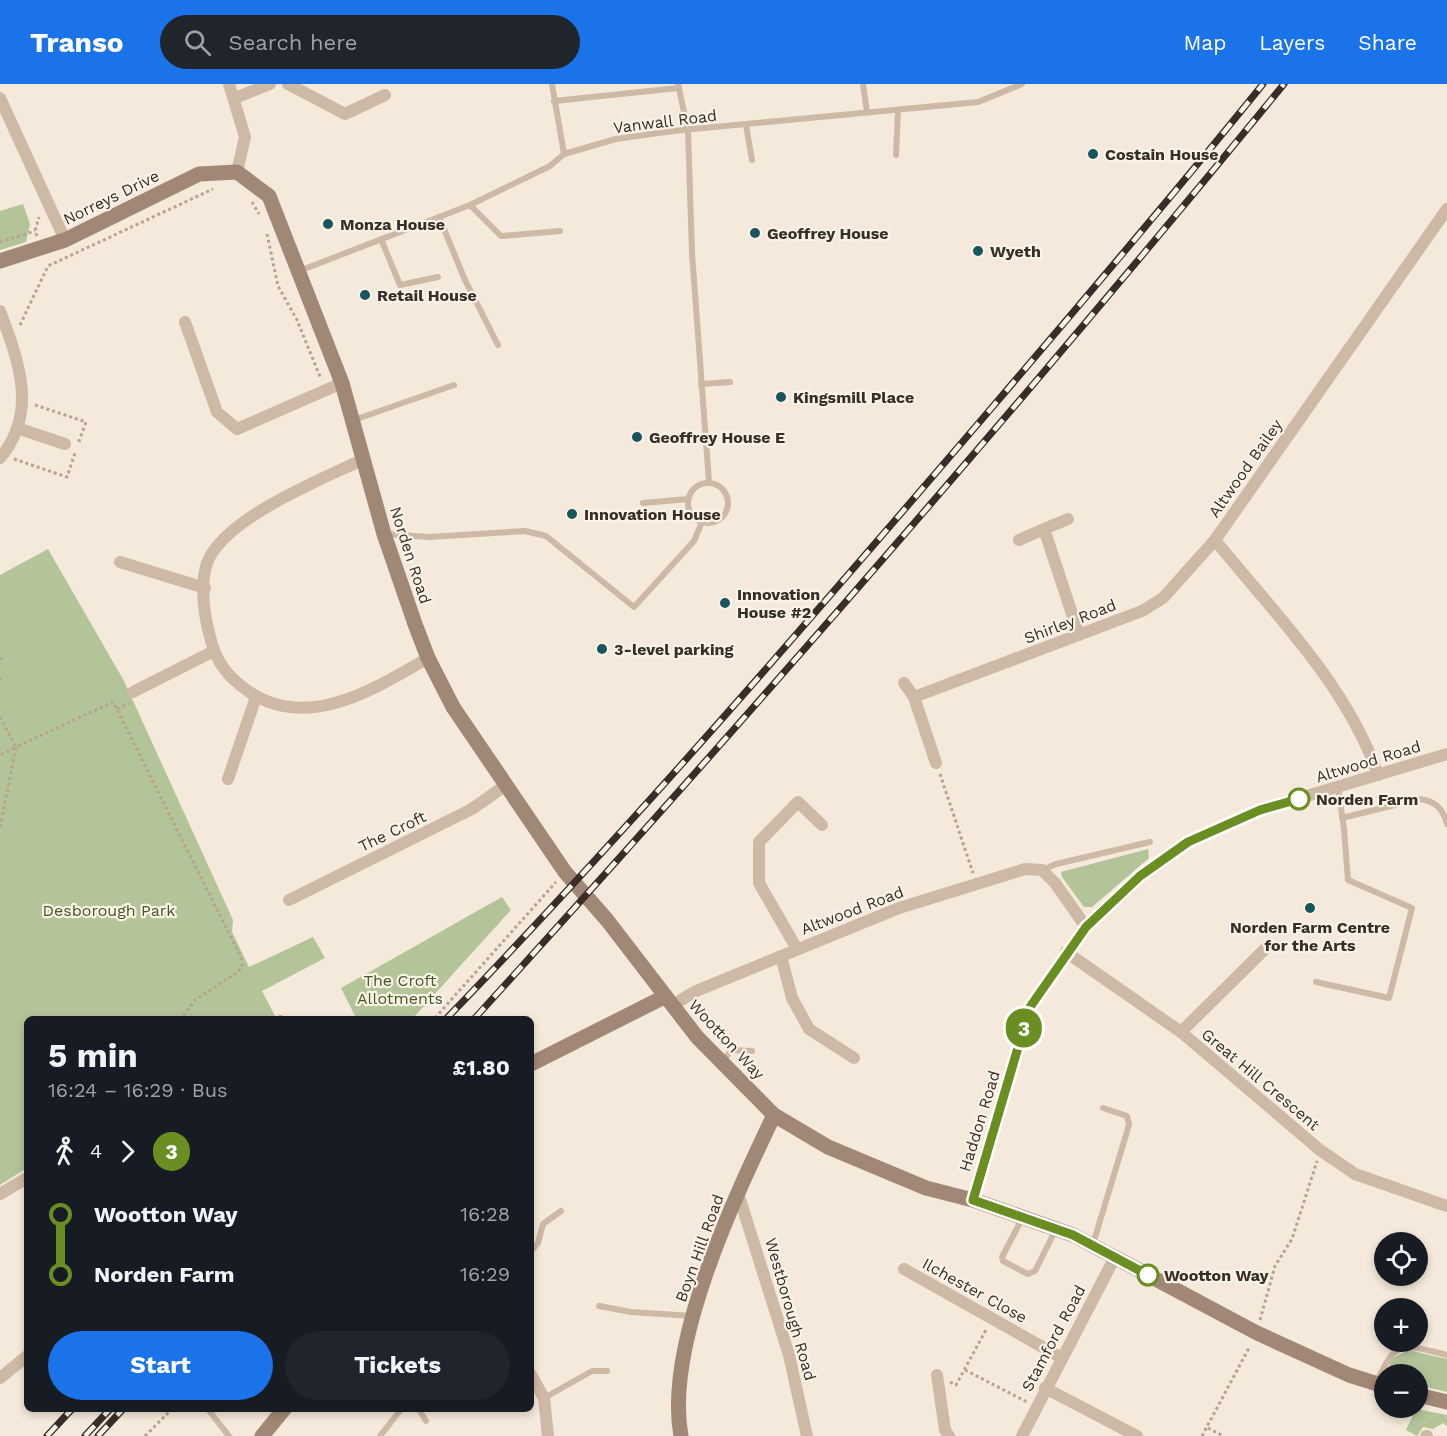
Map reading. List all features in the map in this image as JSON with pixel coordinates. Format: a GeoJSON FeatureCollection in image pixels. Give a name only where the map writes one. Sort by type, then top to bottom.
{"type":"FeatureCollection","features":[{"type":"Feature","properties":{"kind":"street"},"geometry":{"type":"LineString","coordinates":[[230,84],[245,137],[237,172]]}},
{"type":"Feature","properties":{"kind":"street"},"geometry":{"type":"LineString","coordinates":[[235,98],[270,84]]}},
{"type":"Feature","properties":{"kind":"street"},"geometry":{"type":"LineString","coordinates":[[288,84],[345,114],[386,95]]}},
{"type":"Feature","properties":{"kind":"street"},"geometry":{"type":"LineString","coordinates":[[0,98],[65,240]]}},
{"type":"Feature","properties":{"kind":"street","name":"Norreys Drive"},"geometry":{"type":"LineString","coordinates":[[0,261],[65,240],[199,174],[237,172]]}},
{"type":"Feature","properties":{"kind":"street","name":"Norden Road"},"geometry":{"type":"LineString","coordinates":[[237,172],[269,196],[342,383],[384,534],[428,658],[453,708],[565,872],[608,920],[664,997]]}},
{"type":"Feature","properties":{"kind":"street","name":"Altwood Bailey"},"geometry":{"type":"LineString","coordinates":[[1378,775],[1369,748],[1333,686],[1215,540],[1447,209]]}},
{"type":"Feature","properties":{"kind":"street"},"geometry":{"type":"LineString","coordinates":[[0,311],[23,382],[17,428],[0,458]]}},
{"type":"Feature","properties":{"kind":"street"},"geometry":{"type":"LineString","coordinates":[[185,322],[217,412],[237,429],[342,383]]}},
{"type":"Feature","properties":{"kind":"street"},"geometry":{"type":"LineString","coordinates":[[17,428],[65,444]]}},
{"type":"Feature","properties":{"kind":"street"},"geometry":{"type":"LineString","coordinates":[[364,459],[243,522],[207,563],[206,623],[214,651],[226,674],[256,697],[285,708],[314,709],[366,693],[428,658]]}},
{"type":"Feature","properties":{"kind":"street"},"geometry":{"type":"LineString","coordinates":[[1019,540],[1068,519]]}},
{"type":"Feature","properties":{"kind":"street"},"geometry":{"type":"LineString","coordinates":[[1044,530],[1079,635]]}},
{"type":"Feature","properties":{"kind":"street","name":"Shirley Road"},"geometry":{"type":"LineString","coordinates":[[914,697],[1142,611],[1163,598],[1215,540]]}},
{"type":"Feature","properties":{"kind":"street"},"geometry":{"type":"LineString","coordinates":[[120,562],[205,588]]}},
{"type":"Feature","properties":{"kind":"street"},"geometry":{"type":"LineString","coordinates":[[133,692],[214,651]]}},
{"type":"Feature","properties":{"kind":"street"},"geometry":{"type":"LineString","coordinates":[[904,683],[914,697],[936,762]]}},
{"type":"Feature","properties":{"kind":"street"},"geometry":{"type":"LineString","coordinates":[[228,779],[256,697]]}},
{"type":"Feature","properties":{"kind":"street","name":"Altwood Road"},"geometry":{"type":"LineString","coordinates":[[1086,927],[1140,876],[1188,842],[1260,810],[1447,754]]}},
{"type":"Feature","properties":{"kind":"street","name":"The Croft"},"geometry":{"type":"LineString","coordinates":[[289,900],[472,809],[506,785]]}},
{"type":"Feature","properties":{"kind":"street"},"geometry":{"type":"LineString","coordinates":[[797,949],[759,883],[759,842],[798,802],[822,825]]}},
{"type":"Feature","properties":{"kind":"street","name":"Altwood Road"},"geometry":{"type":"LineString","coordinates":[[681,1000],[797,949],[910,904],[1025,869],[1042,870]]}},
{"type":"Feature","properties":{"kind":"street"},"geometry":{"type":"LineString","coordinates":[[1042,870],[1055,883],[1086,927]]}},
{"type":"Feature","properties":{"kind":"street","name":"Haddon Road"},"geometry":{"type":"LineString","coordinates":[[973,1200],[1030,1007],[1066,952],[1086,927]]}},
{"type":"Feature","properties":{"kind":"street"},"geometry":{"type":"LineString","coordinates":[[1180,1032],[1268,946]]}},
{"type":"Feature","properties":{"kind":"street","name":"Great Hill Crescent"},"geometry":{"type":"LineString","coordinates":[[1066,952],[1180,1032],[1320,1150],[1355,1174],[1447,1206]]}},
{"type":"Feature","properties":{"kind":"street"},"geometry":{"type":"LineString","coordinates":[[781,956],[792,998],[809,1029],[854,1058]]}},
{"type":"Feature","properties":{"kind":"street"},"geometry":{"type":"LineString","coordinates":[[534,1062],[664,997]]}},
{"type":"Feature","properties":{"kind":"street","name":"Wootton Way"},"geometry":{"type":"LineString","coordinates":[[664,997],[697,1037],[774,1115],[828,1147],[875,1169],[926,1188],[973,1200],[1021,1223],[1053,1235],[1093,1245],[1257,1333],[1374,1382]]}},
{"type":"Feature","properties":{"kind":"street","name":"Boyn Hill Road"},"geometry":{"type":"LineString","coordinates":[[681,1436],[682,1366],[698,1294],[738,1192],[774,1115]]}},
{"type":"Feature","properties":{"kind":"street"},"geometry":{"type":"LineString","coordinates":[[0,1194],[24,1180]]}},
{"type":"Feature","properties":{"kind":"street","name":"Westborough Road"},"geometry":{"type":"LineString","coordinates":[[738,1192],[789,1356],[807,1436]]}},
{"type":"Feature","properties":{"kind":"street","name":"Stamford Road"},"geometry":{"type":"LineString","coordinates":[[1022,1436],[1115,1257]]}},
{"type":"Feature","properties":{"kind":"street","name":"Ilchester Close"},"geometry":{"type":"LineString","coordinates":[[904,1269],[1062,1358]]}},
{"type":"Feature","properties":{"kind":"street"},"geometry":{"type":"LineString","coordinates":[[0,1378],[24,1358]]}},
{"type":"Feature","properties":{"kind":"street"},"geometry":{"type":"LineString","coordinates":[[937,1375],[945,1430],[949,1436]]}},
{"type":"Feature","properties":{"kind":"street"},"geometry":{"type":"LineString","coordinates":[[534,1381],[543,1398],[548,1436]]}},
{"type":"Feature","properties":{"kind":"street"},"geometry":{"type":"LineString","coordinates":[[1045,1388],[1137,1436]]}},
{"type":"Feature","properties":{"kind":"street"},"geometry":{"type":"LineString","coordinates":[[1428,1397],[1447,1402]]}},
{"type":"Feature","properties":{"kind":"street"},"geometry":{"type":"LineString","coordinates":[[262,1436],[282,1412]]}},
{"type":"Feature","properties":{"kind":"lane"},"geometry":{"type":"LineString","coordinates":[[552,84],[564,154]]}},
{"type":"Feature","properties":{"kind":"lane"},"geometry":{"type":"LineString","coordinates":[[863,84],[867,112]]}},
{"type":"Feature","properties":{"kind":"lane","name":"Vanwall Road"},"geometry":{"type":"LineString","coordinates":[[298,271],[470,205],[549,166],[564,154],[616,139],[978,102],[1022,84]]}},
{"type":"Feature","properties":{"kind":"lane"},"geometry":{"type":"LineString","coordinates":[[554,101],[678,86],[688,131],[692,253],[709,482]]}},
{"type":"Feature","properties":{"kind":"lane"},"geometry":{"type":"LineString","coordinates":[[896,155],[898,110]]}},
{"type":"Feature","properties":{"kind":"lane"},"geometry":{"type":"LineString","coordinates":[[746,125],[752,160]]}},
{"type":"Feature","properties":{"kind":"lane"},"geometry":{"type":"LineString","coordinates":[[470,205],[501,236],[560,231]]}},
{"type":"Feature","properties":{"kind":"lane"},"geometry":{"type":"LineString","coordinates":[[440,217],[465,280],[498,345]]}},
{"type":"Feature","properties":{"kind":"lane"},"geometry":{"type":"LineString","coordinates":[[381,239],[400,285],[438,277]]}},
{"type":"Feature","properties":{"kind":"lane"},"geometry":{"type":"LineString","coordinates":[[702,384],[730,382]]}},
{"type":"Feature","properties":{"kind":"lane"},"geometry":{"type":"LineString","coordinates":[[354,420],[454,385]]}},
{"type":"Feature","properties":{"kind":"lane"},"geometry":{"type":"LineString","coordinates":[[709,482],[723,487],[729,500],[729,507],[720,520],[702,522],[692,515],[688,499],[697,485],[709,482]]}},
{"type":"Feature","properties":{"kind":"lane"},"geometry":{"type":"LineString","coordinates":[[643,503],[688,499]]}},
{"type":"Feature","properties":{"kind":"lane"},"geometry":{"type":"LineString","coordinates":[[384,534],[429,537],[525,531],[546,536],[634,607],[694,541],[702,522]]}},
{"type":"Feature","properties":{"kind":"lane"},"geometry":{"type":"LineString","coordinates":[[1316,982],[1389,998],[1412,908],[1348,880],[1338,787]]}},
{"type":"Feature","properties":{"kind":"lane"},"geometry":{"type":"LineString","coordinates":[[1342,818],[1419,799],[1430,800],[1436,804],[1447,824]]}},
{"type":"Feature","properties":{"kind":"lane","name":"Altwood Road"},"geometry":{"type":"LineString","coordinates":[[1042,870],[1056,864],[1150,842]]}},
{"type":"Feature","properties":{"kind":"lane"},"geometry":{"type":"LineString","coordinates":[[722,1062],[732,1050],[752,1051]]}},
{"type":"Feature","properties":{"kind":"lane"},"geometry":{"type":"LineString","coordinates":[[1093,1245],[1129,1125],[1127,1116],[1103,1108]]}},
{"type":"Feature","properties":{"kind":"lane"},"geometry":{"type":"LineString","coordinates":[[534,1248],[538,1243],[543,1224],[561,1211]]}},
{"type":"Feature","properties":{"kind":"lane"},"geometry":{"type":"LineString","coordinates":[[1021,1223],[1002,1257],[1004,1261],[1029,1274],[1035,1271],[1053,1235]]}},
{"type":"Feature","properties":{"kind":"lane"},"geometry":{"type":"LineString","coordinates":[[599,1306],[631,1312],[693,1316]]}},
{"type":"Feature","properties":{"kind":"lane"},"geometry":{"type":"LineString","coordinates":[[1386,1364],[1388,1357],[1397,1349],[1418,1348],[1447,1355]]}},
{"type":"Feature","properties":{"kind":"lane"},"geometry":{"type":"LineString","coordinates":[[543,1398],[592,1371],[607,1371]]}},
{"type":"Feature","properties":{"kind":"lane"},"geometry":{"type":"LineString","coordinates":[[210,1412],[229,1436]]}},
{"type":"Feature","properties":{"kind":"lane"},"geometry":{"type":"LineString","coordinates":[[380,1436],[399,1412]]}},
{"type":"Feature","properties":{"kind":"lane"},"geometry":{"type":"LineString","coordinates":[[420,1412],[426,1421]]}},
{"type":"Feature","properties":{"kind":"path"},"geometry":{"type":"LineString","coordinates":[[11,343],[48,266],[198,194],[225,188]]}},
{"type":"Feature","properties":{"kind":"path"},"geometry":{"type":"LineString","coordinates":[[244,196],[251,201],[261,217]]}},
{"type":"Feature","properties":{"kind":"path"},"geometry":{"type":"LineString","coordinates":[[0,242],[35,231]]}},
{"type":"Feature","properties":{"kind":"path"},"geometry":{"type":"LineString","coordinates":[[266,231],[278,286],[297,320],[326,390]]}},
{"type":"Feature","properties":{"kind":"path"},"geometry":{"type":"LineString","coordinates":[[0,755],[113,702],[241,957],[242,966],[238,972],[195,1000],[183,1016]]}},
{"type":"Feature","properties":{"kind":"path"},"geometry":{"type":"LineString","coordinates":[[0,717],[16,747],[0,827]]}},
{"type":"Feature","properties":{"kind":"path"},"geometry":{"type":"LineString","coordinates":[[936,762],[974,875]]}},
{"type":"Feature","properties":{"kind":"path"},"geometry":{"type":"LineString","coordinates":[[437,1016],[565,872]]}},
{"type":"Feature","properties":{"kind":"path"},"geometry":{"type":"LineString","coordinates":[[1261,1326],[1260,1316],[1275,1266],[1292,1239],[1320,1150]]}},
{"type":"Feature","properties":{"kind":"path"},"geometry":{"type":"LineString","coordinates":[[937,1375],[956,1385],[992,1318]]}},
{"type":"Feature","properties":{"kind":"path"},"geometry":{"type":"LineString","coordinates":[[1202,1436],[1254,1339]]}},
{"type":"Feature","properties":{"kind":"path"},"geometry":{"type":"LineString","coordinates":[[965,1370],[1036,1406]]}},
{"type":"Feature","properties":{"kind":"path"},"geometry":{"type":"LineString","coordinates":[[145,1436],[169,1412]]}},
{"type":"Feature","properties":{"kind":"path"},"geometry":{"type":"LineString","coordinates":[[1208,1428],[1223,1436]]}},
{"type":"Feature","properties":{"kind":"green space"},"geometry":{"type":"Polygon","coordinates":[[[23,204],[30,224],[26,242],[0,250],[0,211],[23,204]]]}},
{"type":"Feature","properties":{"kind":"green space","name":"Desborough Park"},"geometry":{"type":"Polygon","coordinates":[[[48,549],[124,681],[233,920],[232,932],[249,967],[313,937],[325,958],[262,991],[275,1016],[24,1016],[24,1170],[0,1185],[0,575],[48,549]]]}},
{"type":"Feature","properties":{"kind":"green space"},"geometry":{"type":"Polygon","coordinates":[[[1148,849],[1149,858],[1092,907],[1084,907],[1062,877],[1061,872],[1148,849]]]}},
{"type":"Feature","properties":{"kind":"green space","name":"The Croft Allotments"},"geometry":{"type":"Polygon","coordinates":[[[502,897],[511,910],[415,1016],[355,1016],[341,988],[502,897]]]}},
{"type":"Feature","properties":{"kind":"green space"},"geometry":{"type":"Polygon","coordinates":[[[1404,1352],[1417,1352],[1447,1359],[1447,1392],[1428,1387],[1428,1364],[1390,1364],[1391,1359],[1404,1352]]]}},
{"type":"Feature","properties":{"kind":"green space"},"geometry":{"type":"Polygon","coordinates":[[[1428,1411],[1447,1415],[1447,1426],[1443,1423],[1433,1429],[1423,1427],[1417,1436],[1406,1430],[1412,1418],[1428,1418],[1428,1411]]]}},
{"type":"Feature","properties":{"kind":"railway"},"geometry":{"type":"LineString","coordinates":[[449,1016],[585,872],[786,647],[1089,294],[1263,84]]}},
{"type":"Feature","properties":{"kind":"railway"},"geometry":{"type":"LineString","coordinates":[[477,1016],[886,556],[1086,322],[1284,84]]}},
{"type":"Feature","properties":{"kind":"railway"},"geometry":{"type":"LineString","coordinates":[[47,1436],[69,1412]]}},
{"type":"Feature","properties":{"kind":"railway"},"geometry":{"type":"LineString","coordinates":[[85,1436],[107,1412]]}},
{"type":"Feature","properties":{"kind":"railway"},"geometry":{"type":"LineString","coordinates":[[98,1436],[120,1412]]}},
{"type":"Feature","properties":{"kind":"bus line","name":"3"},"geometry":{"type":"LineString","coordinates":[[1148,1275],[1073,1235],[973,1200],[1030,1007],[1066,952],[1086,927],[1140,876],[1188,842],[1260,810],[1299,799]]}},
{"type":"Feature","properties":{"kind":"place","name":"Costain House"},"geometry":{"type":"Point","coordinates":[1093,154]}},
{"type":"Feature","properties":{"kind":"place","name":"Monza House"},"geometry":{"type":"Point","coordinates":[328,224]}},
{"type":"Feature","properties":{"kind":"place","name":"Geoffrey House"},"geometry":{"type":"Point","coordinates":[755,233]}},
{"type":"Feature","properties":{"kind":"place","name":"Wyeth"},"geometry":{"type":"Point","coordinates":[978,251]}},
{"type":"Feature","properties":{"kind":"place","name":"Retail House"},"geometry":{"type":"Point","coordinates":[365,295]}},
{"type":"Feature","properties":{"kind":"place","name":"Kingsmill Place"},"geometry":{"type":"Point","coordinates":[781,397]}},
{"type":"Feature","properties":{"kind":"place","name":"Geoffrey House E"},"geometry":{"type":"Point","coordinates":[637,437]}},
{"type":"Feature","properties":{"kind":"place","name":"Innovation House"},"geometry":{"type":"Point","coordinates":[572,514]}},
{"type":"Feature","properties":{"kind":"place","name":"Innovation House #2"},"geometry":{"type":"Point","coordinates":[725,603]}},
{"type":"Feature","properties":{"kind":"place","name":"3-level parking"},"geometry":{"type":"Point","coordinates":[602,649]}},
{"type":"Feature","properties":{"kind":"place","name":"Norden Farm"},"geometry":{"type":"Point","coordinates":[1299,799]}},
{"type":"Feature","properties":{"kind":"place","name":"Norden Farm Centre for the Arts"},"geometry":{"type":"Point","coordinates":[1310,908]}},
{"type":"Feature","properties":{"kind":"place","name":"Wootton Way"},"geometry":{"type":"Point","coordinates":[1148,1275]}}]}
